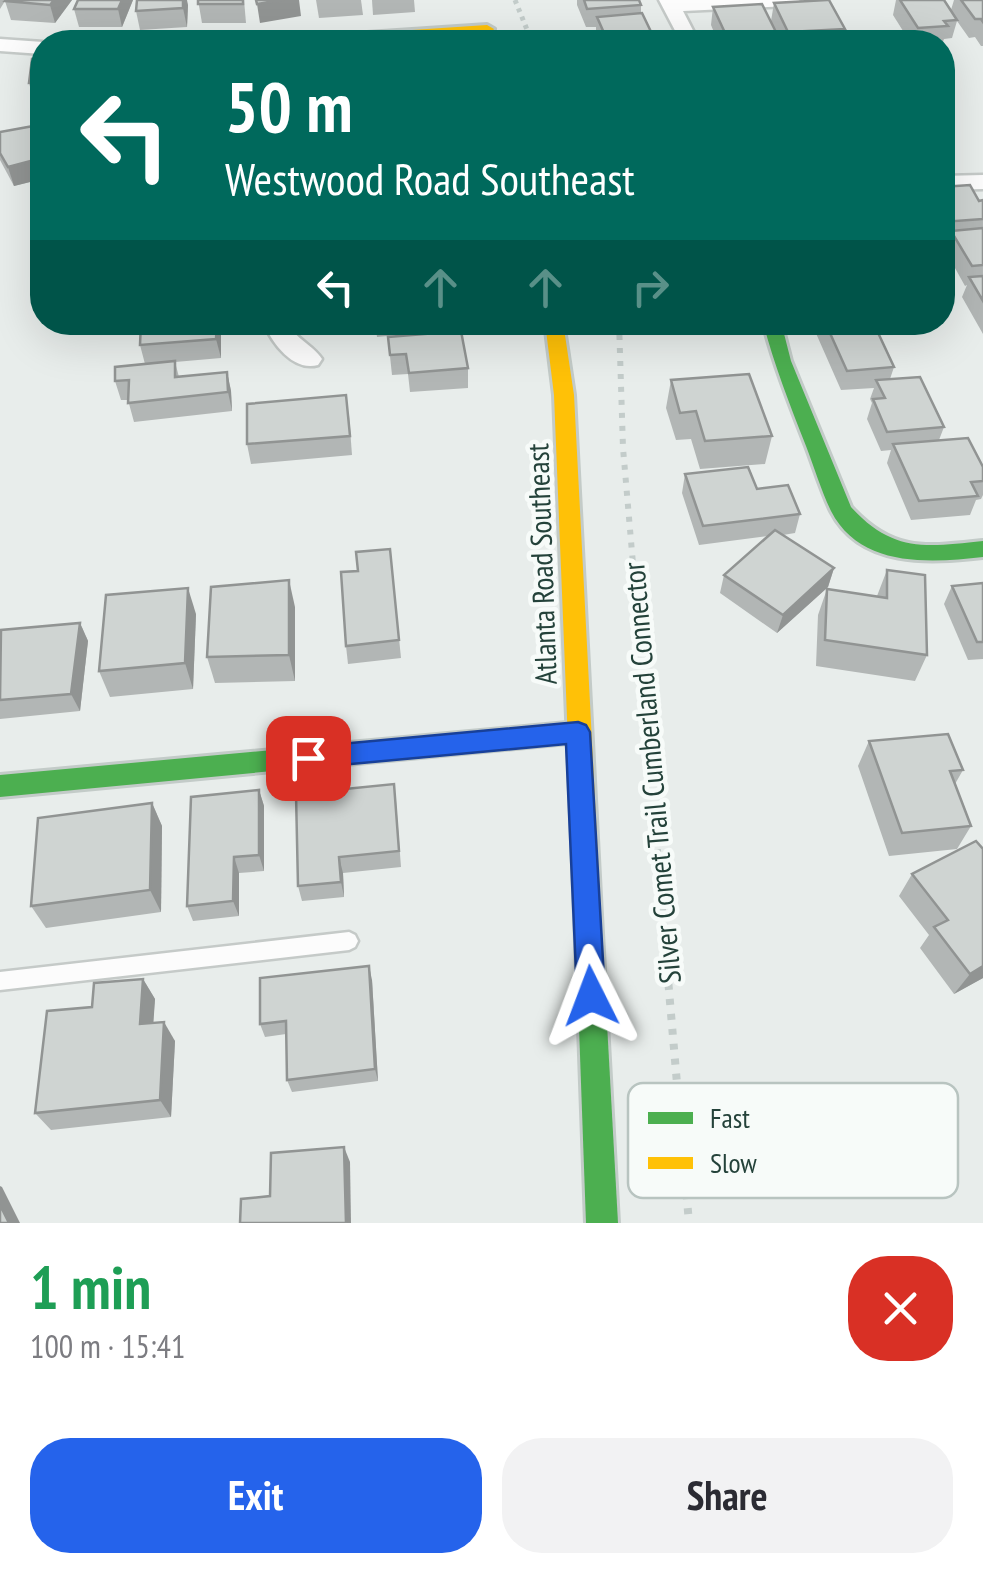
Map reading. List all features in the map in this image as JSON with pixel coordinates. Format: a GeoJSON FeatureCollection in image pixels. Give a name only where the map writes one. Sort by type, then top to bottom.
{"type":"FeatureCollection","features":[{"type":"Feature","properties":{"kind":"street"},"geometry":{"type":"LineString","coordinates":[[475,0],[488,30]]}},
{"type":"Feature","properties":{"kind":"street"},"geometry":{"type":"LineString","coordinates":[[684,30],[669,3],[791,0]]}},
{"type":"Feature","properties":{"kind":"street"},"geometry":{"type":"LineString","coordinates":[[0,72],[7,46]]}},
{"type":"Feature","properties":{"kind":"street"},"geometry":{"type":"LineString","coordinates":[[955,183],[983,182]]}},
{"type":"Feature","properties":{"kind":"street"},"geometry":{"type":"LineString","coordinates":[[280,335],[308,359]]}},
{"type":"Feature","properties":{"kind":"street","name":"Atlanta Road Southeast"},"geometry":{"type":"LineString","coordinates":[[556,335],[564,395],[602,1223]]}},
{"type":"Feature","properties":{"kind":"street"},"geometry":{"type":"LineString","coordinates":[[775,335],[842,512],[856,532],[892,553],[983,549]]}},
{"type":"Feature","properties":{"kind":"street"},"geometry":{"type":"LineString","coordinates":[[0,786],[578,732]]}},
{"type":"Feature","properties":{"kind":"lane"},"geometry":{"type":"LineString","coordinates":[[0,982],[349,941]]}},
{"type":"Feature","properties":{"kind":"path"},"geometry":{"type":"LineString","coordinates":[[515,0],[527,30]]}},
{"type":"Feature","properties":{"kind":"path","name":"Silver Comet Trail Cumberland Connector"},"geometry":{"type":"LineString","coordinates":[[618,335],[622,448],[676,1083]]}},
{"type":"Feature","properties":{"kind":"path","name":"Silver Comet Trail Cumberland Connector"},"geometry":{"type":"LineString","coordinates":[[686,1198],[688,1223]]}},
{"type":"Feature","properties":{"kind":"building"},"geometry":{"type":"Polygon","coordinates":[[[6,0],[54,0],[50,5],[6,0]]]}},
{"type":"Feature","properties":{"kind":"building"},"geometry":{"type":"Polygon","coordinates":[[[78,0],[122,0],[118,9],[74,9],[78,0]]]}},
{"type":"Feature","properties":{"kind":"building"},"geometry":{"type":"Polygon","coordinates":[[[137,0],[183,0],[183,8],[136,11],[137,0]]]}},
{"type":"Feature","properties":{"kind":"building"},"geometry":{"type":"Polygon","coordinates":[[[198,0],[243,0],[243,4],[198,4],[198,0]]]}},
{"type":"Feature","properties":{"kind":"building"},"geometry":{"type":"Polygon","coordinates":[[[584,0],[639,0],[641,5],[587,9],[584,0]]]}},
{"type":"Feature","properties":{"kind":"building"},"geometry":{"type":"Polygon","coordinates":[[[829,0],[845,29],[787,30],[774,3],[829,0]]]}},
{"type":"Feature","properties":{"kind":"building"},"geometry":{"type":"Polygon","coordinates":[[[900,0],[944,0],[957,20],[944,21],[948,26],[918,28],[900,0]]]}},
{"type":"Feature","properties":{"kind":"building"},"geometry":{"type":"Polygon","coordinates":[[[961,0],[983,0],[983,22],[975,19],[961,0]]]}},
{"type":"Feature","properties":{"kind":"building"},"geometry":{"type":"Polygon","coordinates":[[[762,4],[775,30],[724,30],[713,7],[762,4]]]}},
{"type":"Feature","properties":{"kind":"building"},"geometry":{"type":"Polygon","coordinates":[[[642,13],[650,30],[603,30],[597,17],[642,13]]]}},
{"type":"Feature","properties":{"kind":"building"},"geometry":{"type":"Polygon","coordinates":[[[30,127],[30,161],[8,167],[0,153],[0,132],[30,127]]]}},
{"type":"Feature","properties":{"kind":"building"},"geometry":{"type":"Polygon","coordinates":[[[970,185],[979,201],[983,200],[983,219],[955,221],[955,186],[970,185]]]}},
{"type":"Feature","properties":{"kind":"building"},"geometry":{"type":"Polygon","coordinates":[[[983,228],[983,265],[972,266],[955,238],[955,231],[983,228]]]}},
{"type":"Feature","properties":{"kind":"building"},"geometry":{"type":"Polygon","coordinates":[[[983,276],[983,301],[969,277],[983,276]]]}},
{"type":"Feature","properties":{"kind":"building"},"geometry":{"type":"Polygon","coordinates":[[[140,335],[216,335],[216,339],[140,345],[140,335]]]}},
{"type":"Feature","properties":{"kind":"building"},"geometry":{"type":"Polygon","coordinates":[[[462,335],[468,368],[409,373],[406,354],[390,355],[388,337],[462,335]]]}},
{"type":"Feature","properties":{"kind":"building"},"geometry":{"type":"Polygon","coordinates":[[[831,335],[879,335],[894,367],[847,371],[831,335]]]}},
{"type":"Feature","properties":{"kind":"building"},"geometry":{"type":"Polygon","coordinates":[[[175,361],[175,377],[227,372],[228,392],[128,403],[129,380],[115,381],[115,367],[175,361]]]}},
{"type":"Feature","properties":{"kind":"building"},"geometry":{"type":"Polygon","coordinates":[[[749,374],[772,436],[705,441],[696,411],[680,413],[671,380],[749,374]]]}},
{"type":"Feature","properties":{"kind":"building"},"geometry":{"type":"Polygon","coordinates":[[[920,377],[944,427],[887,432],[873,399],[885,398],[876,380],[920,377]]]}},
{"type":"Feature","properties":{"kind":"building"},"geometry":{"type":"Polygon","coordinates":[[[346,395],[350,436],[247,444],[247,404],[346,395]]]}},
{"type":"Feature","properties":{"kind":"building"},"geometry":{"type":"Polygon","coordinates":[[[968,438],[983,467],[983,481],[971,482],[978,496],[919,501],[893,444],[968,438]]]}},
{"type":"Feature","properties":{"kind":"building"},"geometry":{"type":"Polygon","coordinates":[[[748,467],[757,489],[788,485],[800,514],[703,526],[685,474],[748,467]]]}},
{"type":"Feature","properties":{"kind":"building"},"geometry":{"type":"Polygon","coordinates":[[[775,530],[834,568],[783,615],[724,575],[775,530]]]}},
{"type":"Feature","properties":{"kind":"building"},"geometry":{"type":"Polygon","coordinates":[[[390,549],[399,640],[346,646],[341,572],[358,571],[356,552],[390,549]]]}},
{"type":"Feature","properties":{"kind":"building"},"geometry":{"type":"Polygon","coordinates":[[[887,570],[925,575],[927,655],[825,640],[827,589],[887,598],[887,570]]]}},
{"type":"Feature","properties":{"kind":"building"},"geometry":{"type":"Polygon","coordinates":[[[289,580],[289,655],[207,657],[211,587],[289,580]]]}},
{"type":"Feature","properties":{"kind":"building"},"geometry":{"type":"Polygon","coordinates":[[[983,583],[983,642],[977,642],[952,586],[983,583]]]}},
{"type":"Feature","properties":{"kind":"building"},"geometry":{"type":"Polygon","coordinates":[[[188,588],[185,663],[99,671],[106,595],[188,588]]]}},
{"type":"Feature","properties":{"kind":"building"},"geometry":{"type":"Polygon","coordinates":[[[80,623],[71,694],[0,700],[1,630],[80,623]]]}},
{"type":"Feature","properties":{"kind":"building"},"geometry":{"type":"Polygon","coordinates":[[[948,734],[963,770],[950,771],[971,826],[902,833],[869,741],[948,734]]]}},
{"type":"Feature","properties":{"kind":"building"},"geometry":{"type":"Polygon","coordinates":[[[394,784],[399,851],[339,857],[341,882],[298,886],[296,794],[394,784]]]}},
{"type":"Feature","properties":{"kind":"building"},"geometry":{"type":"Polygon","coordinates":[[[259,790],[259,855],[234,857],[233,901],[187,906],[191,797],[259,790]]]}},
{"type":"Feature","properties":{"kind":"building"},"geometry":{"type":"Polygon","coordinates":[[[152,803],[150,890],[31,906],[38,818],[152,803]]]}},
{"type":"Feature","properties":{"kind":"building"},"geometry":{"type":"Polygon","coordinates":[[[976,841],[983,849],[983,966],[970,974],[934,927],[948,920],[912,874],[976,841]]]}},
{"type":"Feature","properties":{"kind":"building"},"geometry":{"type":"Polygon","coordinates":[[[369,966],[375,1069],[287,1080],[286,1021],[260,1024],[260,978],[369,966]]]}},
{"type":"Feature","properties":{"kind":"building"},"geometry":{"type":"Polygon","coordinates":[[[143,979],[140,1024],[164,1022],[160,1100],[35,1113],[47,1011],[92,1007],[94,983],[143,979]]]}},
{"type":"Feature","properties":{"kind":"building"},"geometry":{"type":"Polygon","coordinates":[[[344,1147],[346,1223],[240,1223],[241,1199],[270,1196],[271,1153],[344,1147]]]}},
{"type":"Feature","properties":{"kind":"building"},"geometry":{"type":"Polygon","coordinates":[[[0,1205],[9,1223],[0,1223],[0,1205]]]}},
{"type":"Feature","properties":{"kind":"traffic: fast"},"geometry":{"type":"LineString","coordinates":[[775,335],[842,511],[858,528],[873,540],[905,552],[983,549]]}},
{"type":"Feature","properties":{"kind":"traffic: fast"},"geometry":{"type":"LineString","coordinates":[[0,786],[578,732]]}},
{"type":"Feature","properties":{"kind":"traffic: fast"},"geometry":{"type":"LineString","coordinates":[[588,915],[602,1223]]}},
{"type":"Feature","properties":{"kind":"traffic: slow"},"geometry":{"type":"LineString","coordinates":[[472,30],[487,29]]}},
{"type":"Feature","properties":{"kind":"traffic: slow"},"geometry":{"type":"LineString","coordinates":[[556,335],[564,395],[588,915]]}},
{"type":"Feature","properties":{"kind":"route"},"geometry":{"type":"LineString","coordinates":[[308,758],[578,732],[591,996]]}}]}
